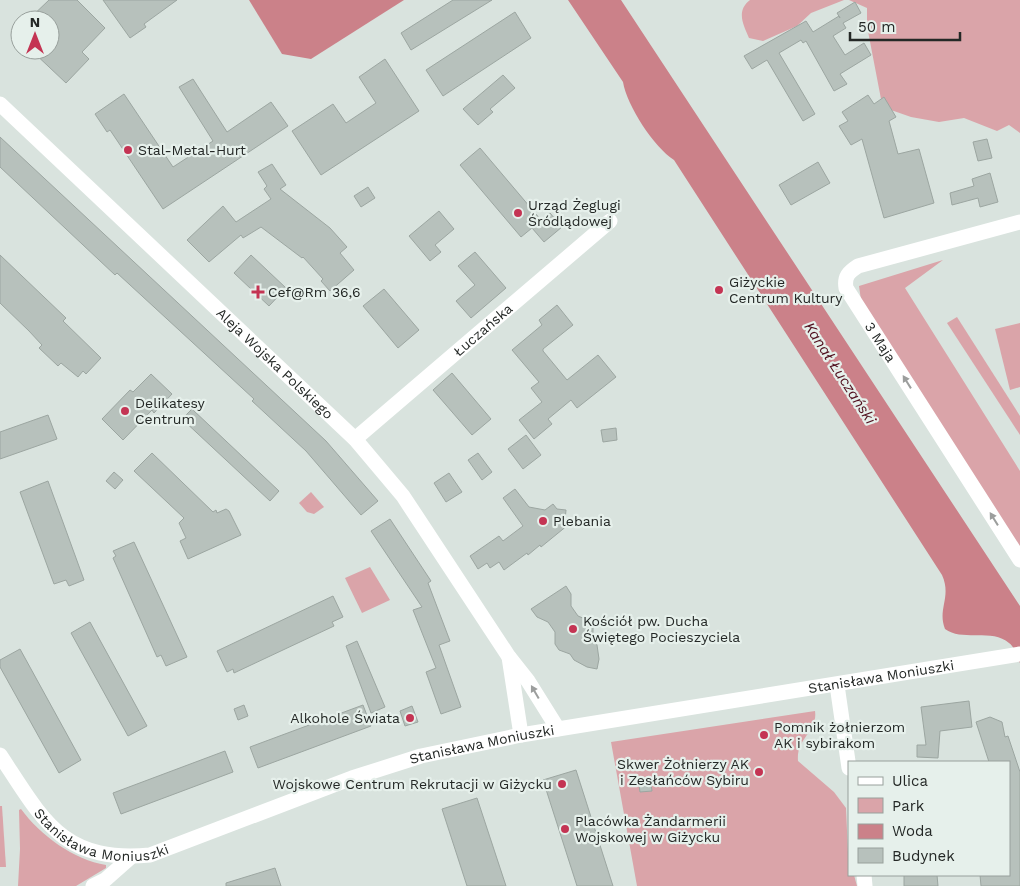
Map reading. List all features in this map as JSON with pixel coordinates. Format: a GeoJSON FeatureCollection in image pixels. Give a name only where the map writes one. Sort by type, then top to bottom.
{"type":"FeatureCollection","features":[{"type":"Feature","properties":{"kind":"street","name":"Aleja Wojska Polskiego"},"geometry":{"type":"LineString","coordinates":[[0,104],[355,439],[403,496],[509,656],[528,681],[558,729]]}},
{"type":"Feature","properties":{"kind":"street","name":"Łuczańska"},"geometry":{"type":"LineString","coordinates":[[355,439],[610,221]]}},
{"type":"Feature","properties":{"kind":"street","name":"3 Maja"},"geometry":{"type":"LineString","coordinates":[[1020,222],[858,266],[846,276],[846,288],[1020,560]]}},
{"type":"Feature","properties":{"kind":"street","name":"Stanisława Moniuszki"},"geometry":{"type":"LineString","coordinates":[[0,755],[27,798],[55,830],[83,849],[98,854],[131,857],[150,855],[388,765],[521,735],[995,660],[1020,654]]}},
{"type":"Feature","properties":{"kind":"street","name":"Aleja Wojska Polskiego"},"geometry":{"type":"LineString","coordinates":[[509,656],[521,735]]}},
{"type":"Feature","properties":{"kind":"street"},"geometry":{"type":"LineString","coordinates":[[837,684],[848,761]]}},
{"type":"Feature","properties":{"kind":"street"},"geometry":{"type":"LineString","coordinates":[[93,886],[105,880],[131,857]]}},
{"type":"Feature","properties":{"kind":"green space"},"geometry":{"type":"Polygon","coordinates":[[[750,0],[844,0],[811,13],[797,26],[763,41],[749,38],[743,23],[743,9],[750,0]]]}},
{"type":"Feature","properties":{"kind":"green space"},"geometry":{"type":"Polygon","coordinates":[[[849,0],[1020,0],[1020,133],[1009,125],[997,131],[964,118],[939,122],[911,117],[891,110],[881,99],[867,26],[867,8],[849,0]]]}},
{"type":"Feature","properties":{"kind":"green space"},"geometry":{"type":"Polygon","coordinates":[[[943,260],[905,288],[1020,471],[1020,548],[861,300],[859,286],[943,260]]]}},
{"type":"Feature","properties":{"kind":"green space"},"geometry":{"type":"Polygon","coordinates":[[[957,317],[1020,416],[1020,435],[947,323],[957,317]]]}},
{"type":"Feature","properties":{"kind":"green space"},"geometry":{"type":"Polygon","coordinates":[[[1020,323],[1020,387],[1010,390],[995,329],[1020,323]]]}},
{"type":"Feature","properties":{"kind":"green space"},"geometry":{"type":"Polygon","coordinates":[[[311,492],[324,507],[314,514],[307,512],[299,503],[311,492]]]}},
{"type":"Feature","properties":{"kind":"green space"},"geometry":{"type":"Polygon","coordinates":[[[370,567],[390,600],[362,613],[345,578],[370,567]]]}},
{"type":"Feature","properties":{"kind":"green space"},"geometry":{"type":"Polygon","coordinates":[[[815,711],[813,724],[800,746],[798,761],[834,792],[846,808],[848,876],[854,876],[857,886],[637,886],[611,742],[815,711]]]}},
{"type":"Feature","properties":{"kind":"green space"},"geometry":{"type":"Polygon","coordinates":[[[0,806],[2,806],[6,867],[0,867],[0,806]]]}},
{"type":"Feature","properties":{"kind":"green space"},"geometry":{"type":"Polygon","coordinates":[[[21,809],[38,828],[59,845],[82,858],[106,865],[106,868],[76,886],[18,886],[20,849],[19,810],[21,809]]]}},
{"type":"Feature","properties":{"kind":"water"},"geometry":{"type":"Polygon","coordinates":[[[249,0],[404,0],[311,59],[282,54],[249,0]]]}},
{"type":"Feature","properties":{"kind":"water","name":"Kanał Łuczański"},"geometry":{"type":"Polygon","coordinates":[[[568,0],[621,0],[1020,606],[1020,663],[1013,647],[1002,639],[986,635],[960,635],[945,629],[943,615],[946,590],[942,575],[674,160],[658,146],[642,125],[630,102],[623,82],[568,0]]]}},
{"type":"Feature","properties":{"kind":"building"},"geometry":{"type":"Polygon","coordinates":[[[49,0],[77,0],[105,28],[82,52],[89,59],[66,83],[42,60],[60,60],[60,10],[38,10],[49,0]]]}},
{"type":"Feature","properties":{"kind":"building"},"geometry":{"type":"Polygon","coordinates":[[[103,0],[177,0],[144,24],[146,27],[130,38],[103,0]]]}},
{"type":"Feature","properties":{"kind":"building"},"geometry":{"type":"Polygon","coordinates":[[[453,0],[492,0],[411,50],[401,33],[453,0]]]}},
{"type":"Feature","properties":{"kind":"building"},"geometry":{"type":"Polygon","coordinates":[[[855,2],[861,13],[843,23],[846,28],[833,36],[845,55],[864,43],[871,55],[840,74],[847,84],[834,91],[806,41],[803,43],[801,40],[779,53],[815,114],[803,121],[767,60],[752,69],[744,56],[806,21],[813,32],[839,16],[837,13],[855,2]]]}},
{"type":"Feature","properties":{"kind":"building"},"geometry":{"type":"Polygon","coordinates":[[[515,12],[531,38],[443,96],[426,70],[515,12]]]}},
{"type":"Feature","properties":{"kind":"building"},"geometry":{"type":"Polygon","coordinates":[[[385,59],[419,111],[321,175],[292,131],[333,104],[346,123],[376,103],[359,77],[385,59]]]}},
{"type":"Feature","properties":{"kind":"building"},"geometry":{"type":"Polygon","coordinates":[[[503,75],[515,88],[490,109],[493,112],[478,125],[463,109],[503,75]]]}},
{"type":"Feature","properties":{"kind":"building"},"geometry":{"type":"Polygon","coordinates":[[[193,79],[227,132],[271,102],[288,126],[163,209],[110,130],[107,132],[95,114],[124,94],[173,167],[213,141],[179,87],[193,79]]]}},
{"type":"Feature","properties":{"kind":"building"},"geometry":{"type":"Polygon","coordinates":[[[868,95],[874,104],[884,97],[896,117],[889,121],[898,154],[919,149],[934,203],[884,218],[862,139],[851,145],[839,126],[848,121],[842,112],[868,95]]]}},
{"type":"Feature","properties":{"kind":"building"},"geometry":{"type":"Polygon","coordinates":[[[0,137],[326,441],[378,501],[361,515],[306,451],[252,401],[254,399],[117,273],[115,275],[0,167],[0,137]]]}},
{"type":"Feature","properties":{"kind":"building"},"geometry":{"type":"Polygon","coordinates":[[[987,139],[992,158],[978,161],[973,142],[987,139]]]}},
{"type":"Feature","properties":{"kind":"building"},"geometry":{"type":"Polygon","coordinates":[[[480,148],[541,220],[550,213],[562,227],[544,242],[532,228],[521,237],[460,165],[480,148]]]}},
{"type":"Feature","properties":{"kind":"building"},"geometry":{"type":"Polygon","coordinates":[[[818,162],[830,183],[791,205],[779,185],[818,162]]]}},
{"type":"Feature","properties":{"kind":"building"},"geometry":{"type":"Polygon","coordinates":[[[272,164],[286,185],[280,189],[330,228],[347,247],[340,253],[354,270],[330,291],[321,281],[323,279],[303,257],[261,227],[243,238],[241,235],[209,262],[187,240],[223,206],[236,222],[271,199],[264,189],[267,186],[258,172],[272,164]]]}},
{"type":"Feature","properties":{"kind":"building"},"geometry":{"type":"Polygon","coordinates":[[[990,173],[998,202],[980,207],[978,198],[952,205],[950,193],[974,186],[972,179],[990,173]]]}},
{"type":"Feature","properties":{"kind":"building"},"geometry":{"type":"Polygon","coordinates":[[[368,187],[375,198],[361,207],[354,196],[368,187]]]}},
{"type":"Feature","properties":{"kind":"building"},"geometry":{"type":"Polygon","coordinates":[[[439,211],[454,229],[435,245],[441,252],[430,261],[409,236],[439,211]]]}},
{"type":"Feature","properties":{"kind":"building"},"geometry":{"type":"Polygon","coordinates":[[[475,252],[506,288],[471,318],[456,301],[475,285],[458,266],[475,252]]]}},
{"type":"Feature","properties":{"kind":"building"},"geometry":{"type":"Polygon","coordinates":[[[0,255],[66,318],[63,321],[101,358],[86,374],[83,371],[78,377],[61,363],[58,366],[39,348],[42,345],[0,303],[0,255]]]}},
{"type":"Feature","properties":{"kind":"building"},"geometry":{"type":"Polygon","coordinates":[[[251,255],[286,288],[269,306],[234,273],[251,255]]]}},
{"type":"Feature","properties":{"kind":"building"},"geometry":{"type":"Polygon","coordinates":[[[384,289],[419,330],[398,348],[363,306],[384,289]]]}},
{"type":"Feature","properties":{"kind":"building"},"geometry":{"type":"Polygon","coordinates":[[[557,305],[573,325],[543,349],[543,351],[567,380],[598,355],[616,377],[577,408],[571,400],[548,419],[552,424],[534,439],[519,420],[542,402],[531,388],[539,382],[512,350],[542,325],[539,320],[557,305]]]}},
{"type":"Feature","properties":{"kind":"building"},"geometry":{"type":"Polygon","coordinates":[[[452,373],[491,419],[472,435],[433,390],[452,373]]]}},
{"type":"Feature","properties":{"kind":"building"},"geometry":{"type":"Polygon","coordinates":[[[151,374],[172,394],[154,413],[152,410],[123,440],[102,419],[130,390],[133,392],[151,374]]]}},
{"type":"Feature","properties":{"kind":"building"},"geometry":{"type":"Polygon","coordinates":[[[192,409],[279,491],[270,501],[182,419],[192,409]]]}},
{"type":"Feature","properties":{"kind":"building"},"geometry":{"type":"Polygon","coordinates":[[[48,415],[57,439],[0,459],[0,432],[48,415]]]}},
{"type":"Feature","properties":{"kind":"building"},"geometry":{"type":"Polygon","coordinates":[[[616,428],[617,440],[603,442],[601,430],[616,428]]]}},
{"type":"Feature","properties":{"kind":"building"},"geometry":{"type":"Polygon","coordinates":[[[526,435],[541,455],[523,469],[508,449],[526,435]]]}},
{"type":"Feature","properties":{"kind":"building"},"geometry":{"type":"Polygon","coordinates":[[[152,453],[213,512],[216,510],[217,513],[226,509],[229,511],[241,535],[188,559],[180,541],[186,538],[179,523],[184,518],[134,471],[152,453]]]}},
{"type":"Feature","properties":{"kind":"building"},"geometry":{"type":"Polygon","coordinates":[[[478,453],[492,472],[482,480],[468,460],[478,453]]]}},
{"type":"Feature","properties":{"kind":"building"},"geometry":{"type":"Polygon","coordinates":[[[114,472],[123,480],[115,489],[106,481],[114,472]]]}},
{"type":"Feature","properties":{"kind":"building"},"geometry":{"type":"Polygon","coordinates":[[[449,473],[462,492],[446,502],[434,483],[449,473]]]}},
{"type":"Feature","properties":{"kind":"building"},"geometry":{"type":"Polygon","coordinates":[[[48,481],[84,580],[69,586],[66,580],[54,584],[20,492],[48,481]]]}},
{"type":"Feature","properties":{"kind":"building","name":"Plebania"},"geometry":{"type":"Polygon","coordinates":[[[515,489],[529,507],[545,510],[553,504],[557,509],[566,510],[565,520],[568,525],[541,547],[540,545],[528,555],[527,553],[504,570],[499,562],[490,568],[487,563],[478,569],[470,556],[499,536],[503,541],[523,526],[503,498],[515,489]]]}},
{"type":"Feature","properties":{"kind":"building"},"geometry":{"type":"Polygon","coordinates":[[[390,519],[431,581],[428,583],[450,641],[439,645],[461,707],[441,714],[426,672],[436,668],[413,610],[422,607],[371,531],[390,519]]]}},
{"type":"Feature","properties":{"kind":"building"},"geometry":{"type":"Polygon","coordinates":[[[134,542],[187,657],[166,666],[161,655],[157,657],[113,558],[116,556],[113,551],[134,542]]]}},
{"type":"Feature","properties":{"kind":"building","name":"Kościół pw. Ducha Świętego Pocieszyciela"},"geometry":{"type":"Polygon","coordinates":[[[566,586],[571,594],[571,606],[578,616],[590,621],[593,627],[593,639],[597,645],[599,659],[597,669],[587,667],[574,660],[570,654],[559,650],[555,644],[555,632],[548,622],[537,617],[531,609],[566,586]]]}},
{"type":"Feature","properties":{"kind":"building"},"geometry":{"type":"Polygon","coordinates":[[[333,596],[343,617],[332,622],[334,626],[234,673],[233,669],[227,672],[217,651],[333,596]]]}},
{"type":"Feature","properties":{"kind":"building"},"geometry":{"type":"Polygon","coordinates":[[[90,622],[147,726],[128,736],[71,633],[90,622]]]}},
{"type":"Feature","properties":{"kind":"building"},"geometry":{"type":"Polygon","coordinates":[[[357,641],[385,707],[371,713],[346,646],[357,641]]]}},
{"type":"Feature","properties":{"kind":"building"},"geometry":{"type":"Polygon","coordinates":[[[20,649],[81,760],[59,773],[0,667],[0,660],[20,649]]]}},
{"type":"Feature","properties":{"kind":"building"},"geometry":{"type":"Polygon","coordinates":[[[969,701],[972,727],[940,731],[938,758],[917,757],[917,745],[926,745],[921,707],[969,701]]]}},
{"type":"Feature","properties":{"kind":"building"},"geometry":{"type":"Polygon","coordinates":[[[244,705],[248,716],[238,720],[234,709],[244,705]]]}},
{"type":"Feature","properties":{"kind":"building"},"geometry":{"type":"Polygon","coordinates":[[[363,705],[371,726],[258,768],[250,747],[363,705]]]}},
{"type":"Feature","properties":{"kind":"building"},"geometry":{"type":"Polygon","coordinates":[[[412,706],[418,722],[405,726],[400,711],[412,706]]]}},
{"type":"Feature","properties":{"kind":"building"},"geometry":{"type":"Polygon","coordinates":[[[990,717],[1002,722],[1005,737],[1008,736],[1020,772],[1020,886],[981,886],[980,876],[1010,876],[1010,761],[989,761],[976,722],[990,717]]]}},
{"type":"Feature","properties":{"kind":"building"},"geometry":{"type":"Polygon","coordinates":[[[225,751],[233,772],[121,814],[113,793],[225,751]]]}},
{"type":"Feature","properties":{"kind":"building"},"geometry":{"type":"Polygon","coordinates":[[[576,770],[613,886],[577,886],[543,780],[576,770]]]}},
{"type":"Feature","properties":{"kind":"building"},"geometry":{"type":"Polygon","coordinates":[[[650,777],[652,791],[640,792],[638,779],[650,777]]]}},
{"type":"Feature","properties":{"kind":"building"},"geometry":{"type":"Polygon","coordinates":[[[477,798],[506,886],[467,886],[442,809],[477,798]]]}},
{"type":"Feature","properties":{"kind":"building"},"geometry":{"type":"Polygon","coordinates":[[[275,868],[281,886],[226,886],[226,883],[275,868]]]}},
{"type":"Feature","properties":{"kind":"building"},"geometry":{"type":"Polygon","coordinates":[[[904,876],[937,876],[938,886],[904,886],[904,876]]]}},
{"type":"Feature","properties":{"kind":"place","name":"Stal-Metal-Hurt"},"geometry":{"type":"Point","coordinates":[128,150]}},
{"type":"Feature","properties":{"kind":"place","name":"Urząd Żeglugi Śródlądowej"},"geometry":{"type":"Point","coordinates":[518,213]}},
{"type":"Feature","properties":{"kind":"place","name":"Giżyckie Centrum Kultury"},"geometry":{"type":"Point","coordinates":[719,290]}},
{"type":"Feature","properties":{"kind":"place","name":"Cef@Rm 36,6"},"geometry":{"type":"Point","coordinates":[258,292]}},
{"type":"Feature","properties":{"kind":"place","name":"Delikatesy Centrum"},"geometry":{"type":"Point","coordinates":[125,411]}},
{"type":"Feature","properties":{"kind":"place","name":"Plebania"},"geometry":{"type":"Point","coordinates":[543,521]}},
{"type":"Feature","properties":{"kind":"place","name":"Kościół pw. Ducha Świętego Pocieszyciela"},"geometry":{"type":"Point","coordinates":[573,629]}},
{"type":"Feature","properties":{"kind":"place","name":"Alkohole Świata"},"geometry":{"type":"Point","coordinates":[410,718]}},
{"type":"Feature","properties":{"kind":"place","name":"Pomnik żołnierzom AK i sybirakom"},"geometry":{"type":"Point","coordinates":[764,735]}},
{"type":"Feature","properties":{"kind":"place","name":"Skwer Żołnierzy AK i Zesłańców Sybiru"},"geometry":{"type":"Point","coordinates":[759,772]}},
{"type":"Feature","properties":{"kind":"place","name":"Wojskowe Centrum Rekrutacji w Giżycku"},"geometry":{"type":"Point","coordinates":[562,784]}},
{"type":"Feature","properties":{"kind":"place","name":"Placówka Żandarmerii Wojskowej w Giżycku"},"geometry":{"type":"Point","coordinates":[565,829]}}]}
